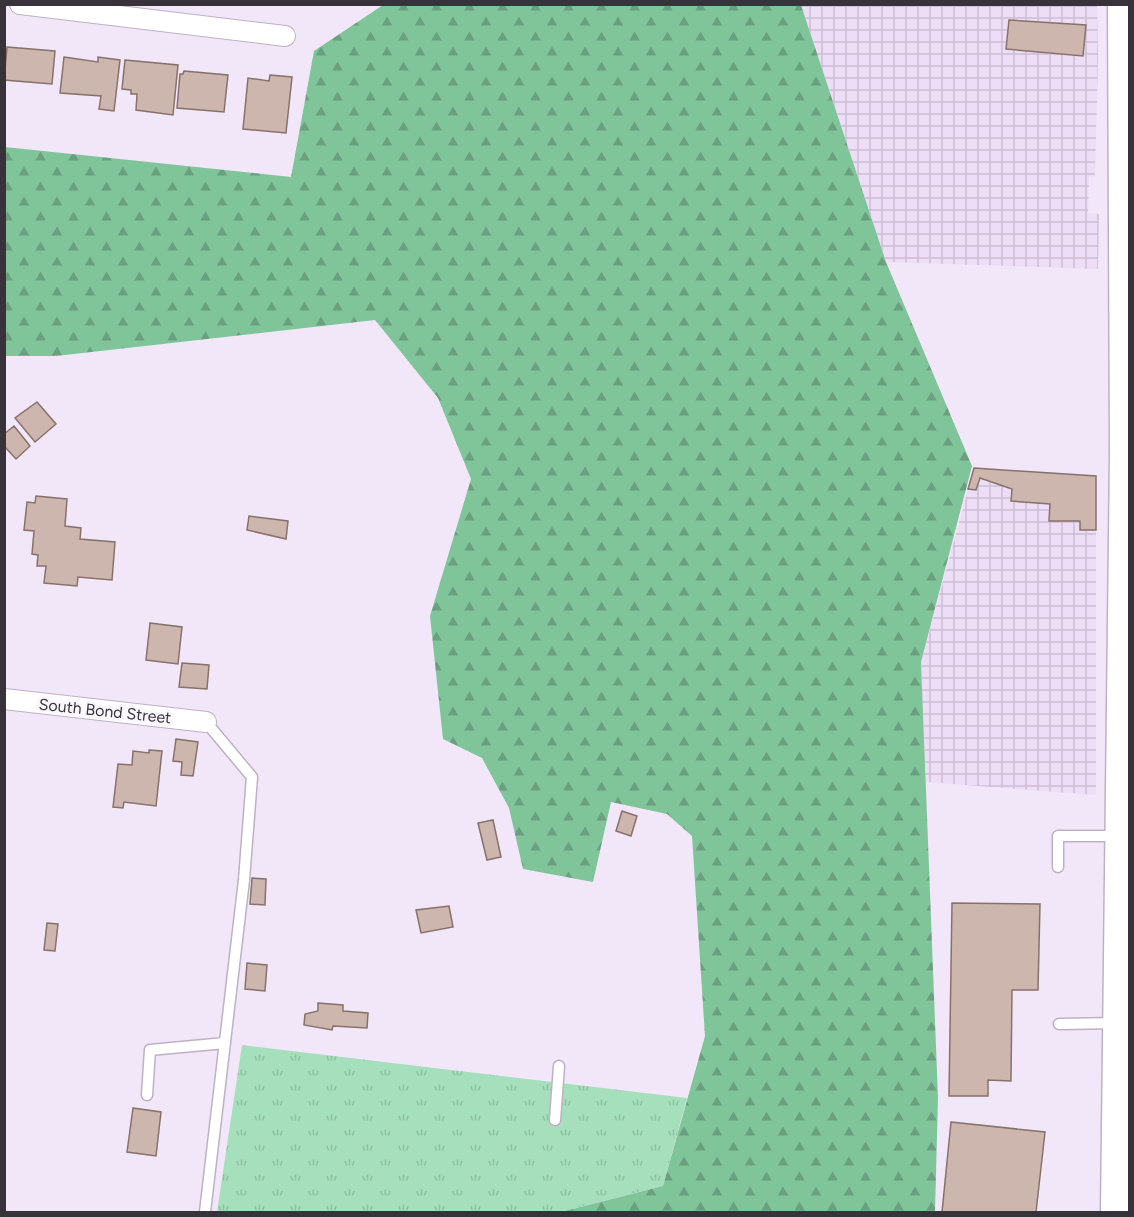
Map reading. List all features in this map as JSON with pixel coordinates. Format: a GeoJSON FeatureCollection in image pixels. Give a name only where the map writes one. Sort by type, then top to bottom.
{"type":"FeatureCollection","features":[{"type":"Feature","properties":{"kind":"main road"},"geometry":{"type":"LineString","coordinates":[[1114,1212],[1127,453],[1122,4]]}},
{"type":"Feature","properties":{"kind":"street"},"geometry":{"type":"LineString","coordinates":[[20,4],[285,36]]}},
{"type":"Feature","properties":{"kind":"street","name":"South Bond Street"},"geometry":{"type":"LineString","coordinates":[[4,699],[206,722]]}},
{"type":"Feature","properties":{"kind":"lane"},"geometry":{"type":"LineString","coordinates":[[205,1212],[244,880],[252,777],[206,722]]}},
{"type":"Feature","properties":{"kind":"lane"},"geometry":{"type":"LineString","coordinates":[[1058,867],[1058,836],[1119,836]]}},
{"type":"Feature","properties":{"kind":"lane"},"geometry":{"type":"LineString","coordinates":[[1059,1024],[1117,1023]]}},
{"type":"Feature","properties":{"kind":"lane"},"geometry":{"type":"LineString","coordinates":[[147,1095],[150,1050],[225,1043]]}},
{"type":"Feature","properties":{"kind":"lane"},"geometry":{"type":"LineString","coordinates":[[555,1120],[559,1066]]}},
{"type":"Feature","properties":{"kind":"shaded area"},"geometry":{"type":"Polygon","coordinates":[[[801,5],[1097,5],[1095,177],[1089,176],[1088,213],[1099,214],[1098,269],[886,262],[801,5]]]}},
{"type":"Feature","properties":{"kind":"shaded area"},"geometry":{"type":"Polygon","coordinates":[[[974,468],[1096,476],[1096,795],[926,782],[921,662],[974,468]]]}},
{"type":"Feature","properties":{"kind":"green space"},"geometry":{"type":"Polygon","coordinates":[[[383,5],[801,5],[886,262],[972,466],[921,662],[938,1098],[935,1212],[561,1212],[663,1186],[705,1036],[692,836],[667,814],[611,802],[593,882],[523,869],[509,808],[482,758],[443,739],[430,616],[471,479],[438,398],[375,320],[56,356],[5,356],[5,147],[291,177],[314,51],[383,5]]]}},
{"type":"Feature","properties":{"kind":"green space"},"geometry":{"type":"Polygon","coordinates":[[[242,1045],[687,1098],[663,1186],[561,1212],[217,1212],[242,1045]]]}},
{"type":"Feature","properties":{"kind":"building"},"geometry":{"type":"Polygon","coordinates":[[[1009,20],[1086,25],[1083,56],[1006,49],[1009,20]]]}},
{"type":"Feature","properties":{"kind":"building"},"geometry":{"type":"Polygon","coordinates":[[[7,47],[55,51],[52,84],[4,80],[7,47]]]}},
{"type":"Feature","properties":{"kind":"building"},"geometry":{"type":"Polygon","coordinates":[[[64,57],[98,62],[98,57],[120,60],[114,111],[99,109],[101,96],[60,93],[64,57]]]}},
{"type":"Feature","properties":{"kind":"building"},"geometry":{"type":"Polygon","coordinates":[[[125,60],[178,65],[173,115],[136,110],[137,94],[131,94],[131,90],[122,89],[125,60]]]}},
{"type":"Feature","properties":{"kind":"building"},"geometry":{"type":"Polygon","coordinates":[[[184,71],[228,75],[224,112],[177,108],[180,74],[184,71]]]}},
{"type":"Feature","properties":{"kind":"building"},"geometry":{"type":"Polygon","coordinates":[[[270,75],[292,77],[286,133],[243,129],[248,78],[269,81],[270,75]]]}},
{"type":"Feature","properties":{"kind":"building"},"geometry":{"type":"Polygon","coordinates":[[[37,402],[56,424],[35,442],[15,418],[37,402]]]}},
{"type":"Feature","properties":{"kind":"building"},"geometry":{"type":"Polygon","coordinates":[[[14,426],[30,446],[16,459],[4,446],[4,434],[14,426]]]}},
{"type":"Feature","properties":{"kind":"building"},"geometry":{"type":"Polygon","coordinates":[[[974,468],[1096,476],[1096,530],[1080,530],[1080,521],[1049,521],[1050,504],[1011,501],[1012,489],[980,478],[976,490],[968,489],[974,468]]]}},
{"type":"Feature","properties":{"kind":"building"},"geometry":{"type":"Polygon","coordinates":[[[36,496],[67,499],[65,526],[81,528],[80,539],[115,542],[112,580],[78,577],[77,586],[44,583],[46,566],[37,566],[38,555],[32,554],[34,531],[24,530],[27,502],[35,503],[36,496]]]}},
{"type":"Feature","properties":{"kind":"building"},"geometry":{"type":"Polygon","coordinates":[[[249,516],[288,521],[286,539],[247,530],[249,516]]]}},
{"type":"Feature","properties":{"kind":"building"},"geometry":{"type":"Polygon","coordinates":[[[150,623],[182,627],[178,664],[146,660],[150,623]]]}},
{"type":"Feature","properties":{"kind":"building"},"geometry":{"type":"Polygon","coordinates":[[[182,663],[209,665],[207,689],[179,687],[182,663]]]}},
{"type":"Feature","properties":{"kind":"building"},"geometry":{"type":"Polygon","coordinates":[[[176,739],[198,742],[193,776],[181,775],[182,762],[173,761],[176,739]]]}},
{"type":"Feature","properties":{"kind":"building"},"geometry":{"type":"Polygon","coordinates":[[[149,750],[162,751],[156,806],[124,802],[123,808],[113,807],[118,764],[132,765],[133,751],[149,753],[149,750]]]}},
{"type":"Feature","properties":{"kind":"building"},"geometry":{"type":"Polygon","coordinates":[[[622,811],[637,816],[631,836],[616,831],[622,811]]]}},
{"type":"Feature","properties":{"kind":"building"},"geometry":{"type":"Polygon","coordinates":[[[493,820],[501,857],[487,860],[478,823],[493,820]]]}},
{"type":"Feature","properties":{"kind":"building"},"geometry":{"type":"Polygon","coordinates":[[[252,878],[266,879],[265,905],[250,904],[252,878]]]}},
{"type":"Feature","properties":{"kind":"building"},"geometry":{"type":"Polygon","coordinates":[[[952,903],[1040,904],[1038,990],[1012,990],[1011,1081],[988,1080],[988,1096],[949,1096],[952,903]]]}},
{"type":"Feature","properties":{"kind":"building"},"geometry":{"type":"Polygon","coordinates":[[[449,906],[453,927],[421,933],[416,910],[449,906]]]}},
{"type":"Feature","properties":{"kind":"building"},"geometry":{"type":"Polygon","coordinates":[[[47,923],[58,924],[55,951],[44,950],[47,923]]]}},
{"type":"Feature","properties":{"kind":"building"},"geometry":{"type":"Polygon","coordinates":[[[247,963],[267,965],[265,991],[245,989],[247,963]]]}},
{"type":"Feature","properties":{"kind":"building"},"geometry":{"type":"Polygon","coordinates":[[[318,1003],[343,1005],[343,1011],[368,1013],[367,1028],[333,1026],[332,1030],[304,1025],[305,1014],[318,1011],[318,1003]]]}},
{"type":"Feature","properties":{"kind":"building"},"geometry":{"type":"Polygon","coordinates":[[[133,1108],[161,1112],[156,1156],[127,1152],[133,1108]]]}},
{"type":"Feature","properties":{"kind":"building"},"geometry":{"type":"Polygon","coordinates":[[[951,1122],[1045,1132],[1036,1212],[942,1212],[951,1122]]]}}]}
